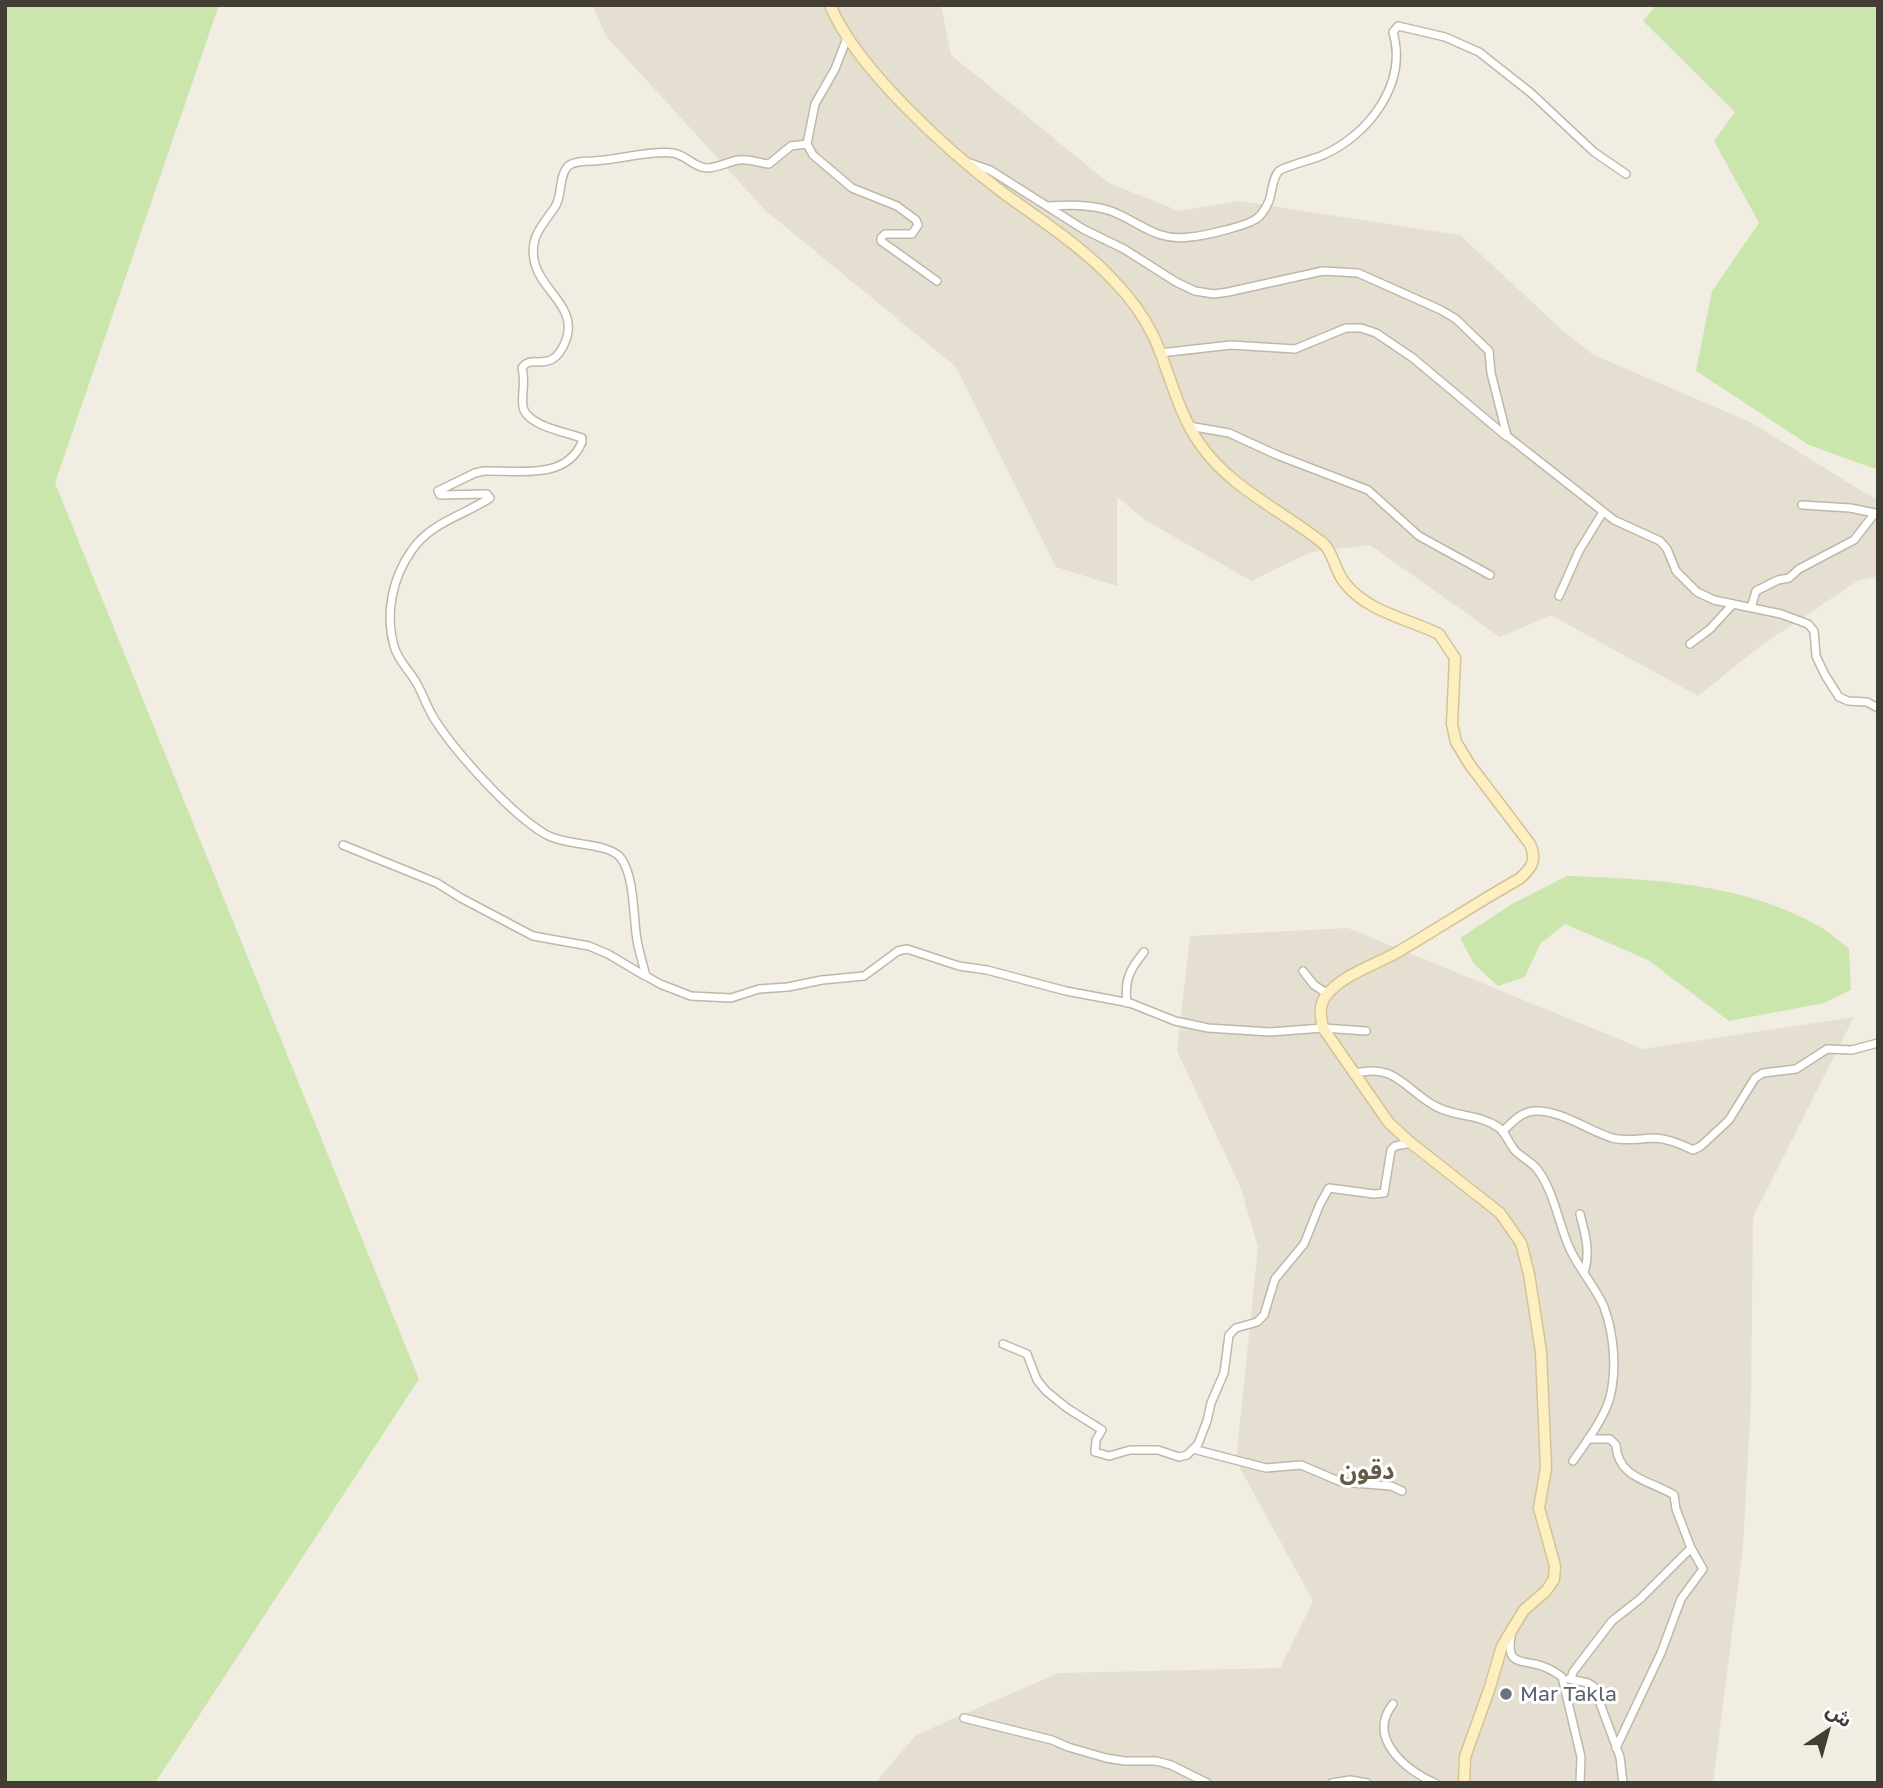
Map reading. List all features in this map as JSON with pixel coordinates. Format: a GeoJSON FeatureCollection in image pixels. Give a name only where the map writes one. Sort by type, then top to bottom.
{"type":"FeatureCollection","features":[{"type":"Feature","properties":{"kind":"main road"},"geometry":{"type":"LineString","coordinates":[[830,5],[847,38],[883,82],[963,160],[1111,278],[1145,321],[1188,425],[1199,444],[1223,472],[1324,544],[1337,571],[1356,596],[1368,604],[1439,634],[1447,643],[1455,658],[1452,724],[1456,742],[1534,853],[1530,869],[1519,879],[1344,981],[1328,994],[1320,1011],[1324,1028],[1389,1123],[1500,1213],[1521,1243],[1529,1274],[1541,1352],[1546,1468],[1539,1508],[1555,1566],[1554,1578],[1546,1591],[1524,1610],[1502,1646],[1465,1757],[1462,1772],[1464,1783]]}},
{"type":"Feature","properties":{"kind":"street"},"geometry":{"type":"LineString","coordinates":[[1047,206],[1072,204],[1095,207],[1112,212],[1158,236],[1169,238],[1191,237],[1239,226],[1258,218],[1271,195],[1278,172],[1284,167],[1312,160],[1338,148],[1359,131],[1384,101],[1396,68],[1397,48],[1393,32],[1398,26],[1445,37],[1479,52],[1531,93],[1594,152],[1626,174]]}},
{"type":"Feature","properties":{"kind":"street"},"geometry":{"type":"LineString","coordinates":[[847,38],[835,69],[815,104],[807,144],[813,155],[852,188],[897,206],[916,220],[918,225],[912,234],[885,234],[882,235],[881,241],[937,281]]}},
{"type":"Feature","properties":{"kind":"street"},"geometry":{"type":"LineString","coordinates":[[646,976],[637,939],[632,892],[620,857],[609,850],[558,841],[545,834],[509,805],[479,774],[437,723],[415,681],[398,656],[393,642],[391,597],[402,567],[423,537],[465,510],[490,498],[486,494],[440,495],[438,491],[475,472],[541,472],[563,463],[581,445],[582,438],[536,422],[528,416],[523,407],[526,382],[522,368],[524,364],[530,361],[544,364],[549,362],[567,338],[568,325],[564,310],[538,272],[533,252],[536,233],[557,203],[566,169],[573,163],[583,161],[621,160],[663,153],[680,155],[706,168],[746,159],[769,164],[791,146],[807,144]]}},
{"type":"Feature","properties":{"kind":"street"},"geometry":{"type":"LineString","coordinates":[[963,160],[990,170],[1083,229],[1124,248],[1176,282],[1195,291],[1214,294],[1228,292],[1300,274],[1340,270],[1358,273],[1441,310],[1456,319],[1489,351],[1491,373],[1507,436]]}},
{"type":"Feature","properties":{"kind":"street"},"geometry":{"type":"LineString","coordinates":[[1160,353],[1231,345],[1295,349],[1346,328],[1361,328],[1376,333],[1413,358],[1603,512],[1614,520],[1660,541],[1667,549],[1676,570],[1697,592],[1714,600],[1781,614],[1808,624],[1814,631],[1816,656],[1839,697],[1847,701],[1867,702],[1878,708]]}},
{"type":"Feature","properties":{"kind":"street"},"geometry":{"type":"LineString","coordinates":[[1188,425],[1230,433],[1277,455],[1368,490],[1419,536],[1490,575]]}},
{"type":"Feature","properties":{"kind":"street"},"geometry":{"type":"LineString","coordinates":[[1751,608],[1756,591],[1777,580],[1789,578],[1800,569],[1854,540],[1877,513],[1850,508],[1802,505]]}},
{"type":"Feature","properties":{"kind":"street"},"geometry":{"type":"LineString","coordinates":[[1559,596],[1579,551],[1603,512]]}},
{"type":"Feature","properties":{"kind":"street"},"geometry":{"type":"LineString","coordinates":[[1690,644],[1710,629],[1733,604]]}},
{"type":"Feature","properties":{"kind":"street"},"geometry":{"type":"LineString","coordinates":[[342,845],[437,883],[533,936],[589,946],[660,984],[691,996],[731,998],[759,989],[864,976],[898,951],[907,949],[959,966],[987,970],[1066,991],[1127,1003],[1175,1021],[1208,1028],[1270,1032],[1324,1028],[1366,1031]]}},
{"type":"Feature","properties":{"kind":"street"},"geometry":{"type":"LineString","coordinates":[[1127,1003],[1125,987],[1130,969],[1144,952]]}},
{"type":"Feature","properties":{"kind":"street"},"geometry":{"type":"LineString","coordinates":[[1303,971],[1314,985],[1328,994]]}},
{"type":"Feature","properties":{"kind":"street"},"geometry":{"type":"LineString","coordinates":[[1503,1131],[1523,1114],[1538,1111],[1552,1113],[1614,1138],[1630,1141],[1654,1138],[1668,1140],[1693,1150],[1729,1120],[1755,1078],[1763,1073],[1796,1069],[1827,1049],[1852,1050],[1878,1043]]}},
{"type":"Feature","properties":{"kind":"street"},"geometry":{"type":"LineString","coordinates":[[1353,1074],[1367,1070],[1395,1075],[1435,1107],[1476,1117],[1503,1131],[1514,1151],[1539,1170],[1570,1248],[1604,1308],[1610,1328],[1613,1357],[1610,1397],[1573,1461]]}},
{"type":"Feature","properties":{"kind":"street"},"geometry":{"type":"LineString","coordinates":[[1003,1344],[1027,1354],[1037,1380],[1046,1391],[1102,1430],[1096,1440],[1095,1452],[1109,1455],[1130,1450],[1158,1450],[1180,1457],[1187,1455],[1198,1444],[1224,1374],[1229,1335],[1236,1328],[1257,1322],[1264,1315],[1275,1279],[1304,1244],[1329,1188],[1384,1193],[1391,1150],[1395,1146],[1411,1143]]}},
{"type":"Feature","properties":{"kind":"street"},"geometry":{"type":"LineString","coordinates":[[1580,1214],[1587,1246],[1588,1262],[1584,1272]]}},
{"type":"Feature","properties":{"kind":"street"},"geometry":{"type":"LineString","coordinates":[[1588,1439],[1610,1439],[1616,1444],[1617,1457],[1626,1470],[1674,1495],[1676,1509],[1691,1548],[1703,1569],[1681,1600],[1661,1653],[1616,1748]]}},
{"type":"Feature","properties":{"kind":"street"},"geometry":{"type":"LineString","coordinates":[[1194,1449],[1266,1468],[1301,1465],[1341,1482],[1391,1486],[1402,1491]]}},
{"type":"Feature","properties":{"kind":"street"},"geometry":{"type":"LineString","coordinates":[[1571,1679],[1573,1672],[1612,1620],[1640,1599],[1691,1548]]}},
{"type":"Feature","properties":{"kind":"street"},"geometry":{"type":"LineString","coordinates":[[1512,1628],[1510,1642],[1513,1659],[1543,1666],[1562,1676],[1588,1682],[1594,1687],[1620,1757],[1623,1783]]}},
{"type":"Feature","properties":{"kind":"street"},"geometry":{"type":"LineString","coordinates":[[1562,1676],[1581,1757],[1580,1783]]}},
{"type":"Feature","properties":{"kind":"street"},"geometry":{"type":"LineString","coordinates":[[1394,1704],[1386,1713],[1384,1727],[1391,1749],[1404,1764],[1434,1783]]}},
{"type":"Feature","properties":{"kind":"street"},"geometry":{"type":"LineString","coordinates":[[964,1718],[1052,1740],[1106,1758],[1156,1761],[1171,1765],[1207,1783]]}},
{"type":"Feature","properties":{"kind":"street"},"geometry":{"type":"LineString","coordinates":[[1332,1783],[1350,1780],[1367,1783]]}},
{"type":"Feature","properties":{"kind":"shaded area"},"geometry":{"type":"Polygon","coordinates":[[[592,5],[941,5],[951,55],[1109,183],[1179,211],[1239,201],[1460,235],[1562,330],[1592,354],[1752,423],[1878,501],[1878,576],[1859,580],[1759,647],[1698,696],[1551,615],[1500,637],[1370,545],[1311,552],[1251,581],[1145,520],[1117,497],[1117,586],[1056,567],[956,367],[765,210],[606,36],[592,5]]]}},
{"type":"Feature","properties":{"kind":"shaded area"},"geometry":{"type":"Polygon","coordinates":[[[1348,928],[1643,1049],[1854,1017],[1753,1217],[1751,1401],[1743,1547],[1713,1783],[875,1783],[916,1735],[1059,1673],[1280,1668],[1313,1601],[1236,1461],[1258,1247],[1240,1186],[1177,1051],[1190,936],[1348,928]]]}},
{"type":"Feature","properties":{"kind":"green space"},"geometry":{"type":"Polygon","coordinates":[[[5,5],[219,5],[55,483],[419,1379],[155,1783],[5,1783],[5,5]]]}},
{"type":"Feature","properties":{"kind":"green space"},"geometry":{"type":"Polygon","coordinates":[[[1656,5],[1878,5],[1878,470],[1809,445],[1696,371],[1712,291],[1759,223],[1714,141],[1735,112],[1643,21],[1656,5]]]}},
{"type":"Feature","properties":{"kind":"green space"},"geometry":{"type":"Polygon","coordinates":[[[1567,876],[1696,886],[1760,900],[1790,912],[1823,928],[1849,949],[1851,990],[1824,1003],[1729,1021],[1648,960],[1565,924],[1540,944],[1525,977],[1498,986],[1474,964],[1460,938],[1512,904],[1567,876]]]}},
{"type":"Feature","properties":{"kind":"place","name":"Mar Takla"},"geometry":{"type":"Point","coordinates":[1506,1694]}},
{"type":"Feature","properties":{"kind":"district","name":"دقون"},"geometry":{"type":"Point","coordinates":[1367,1471]}}]}
